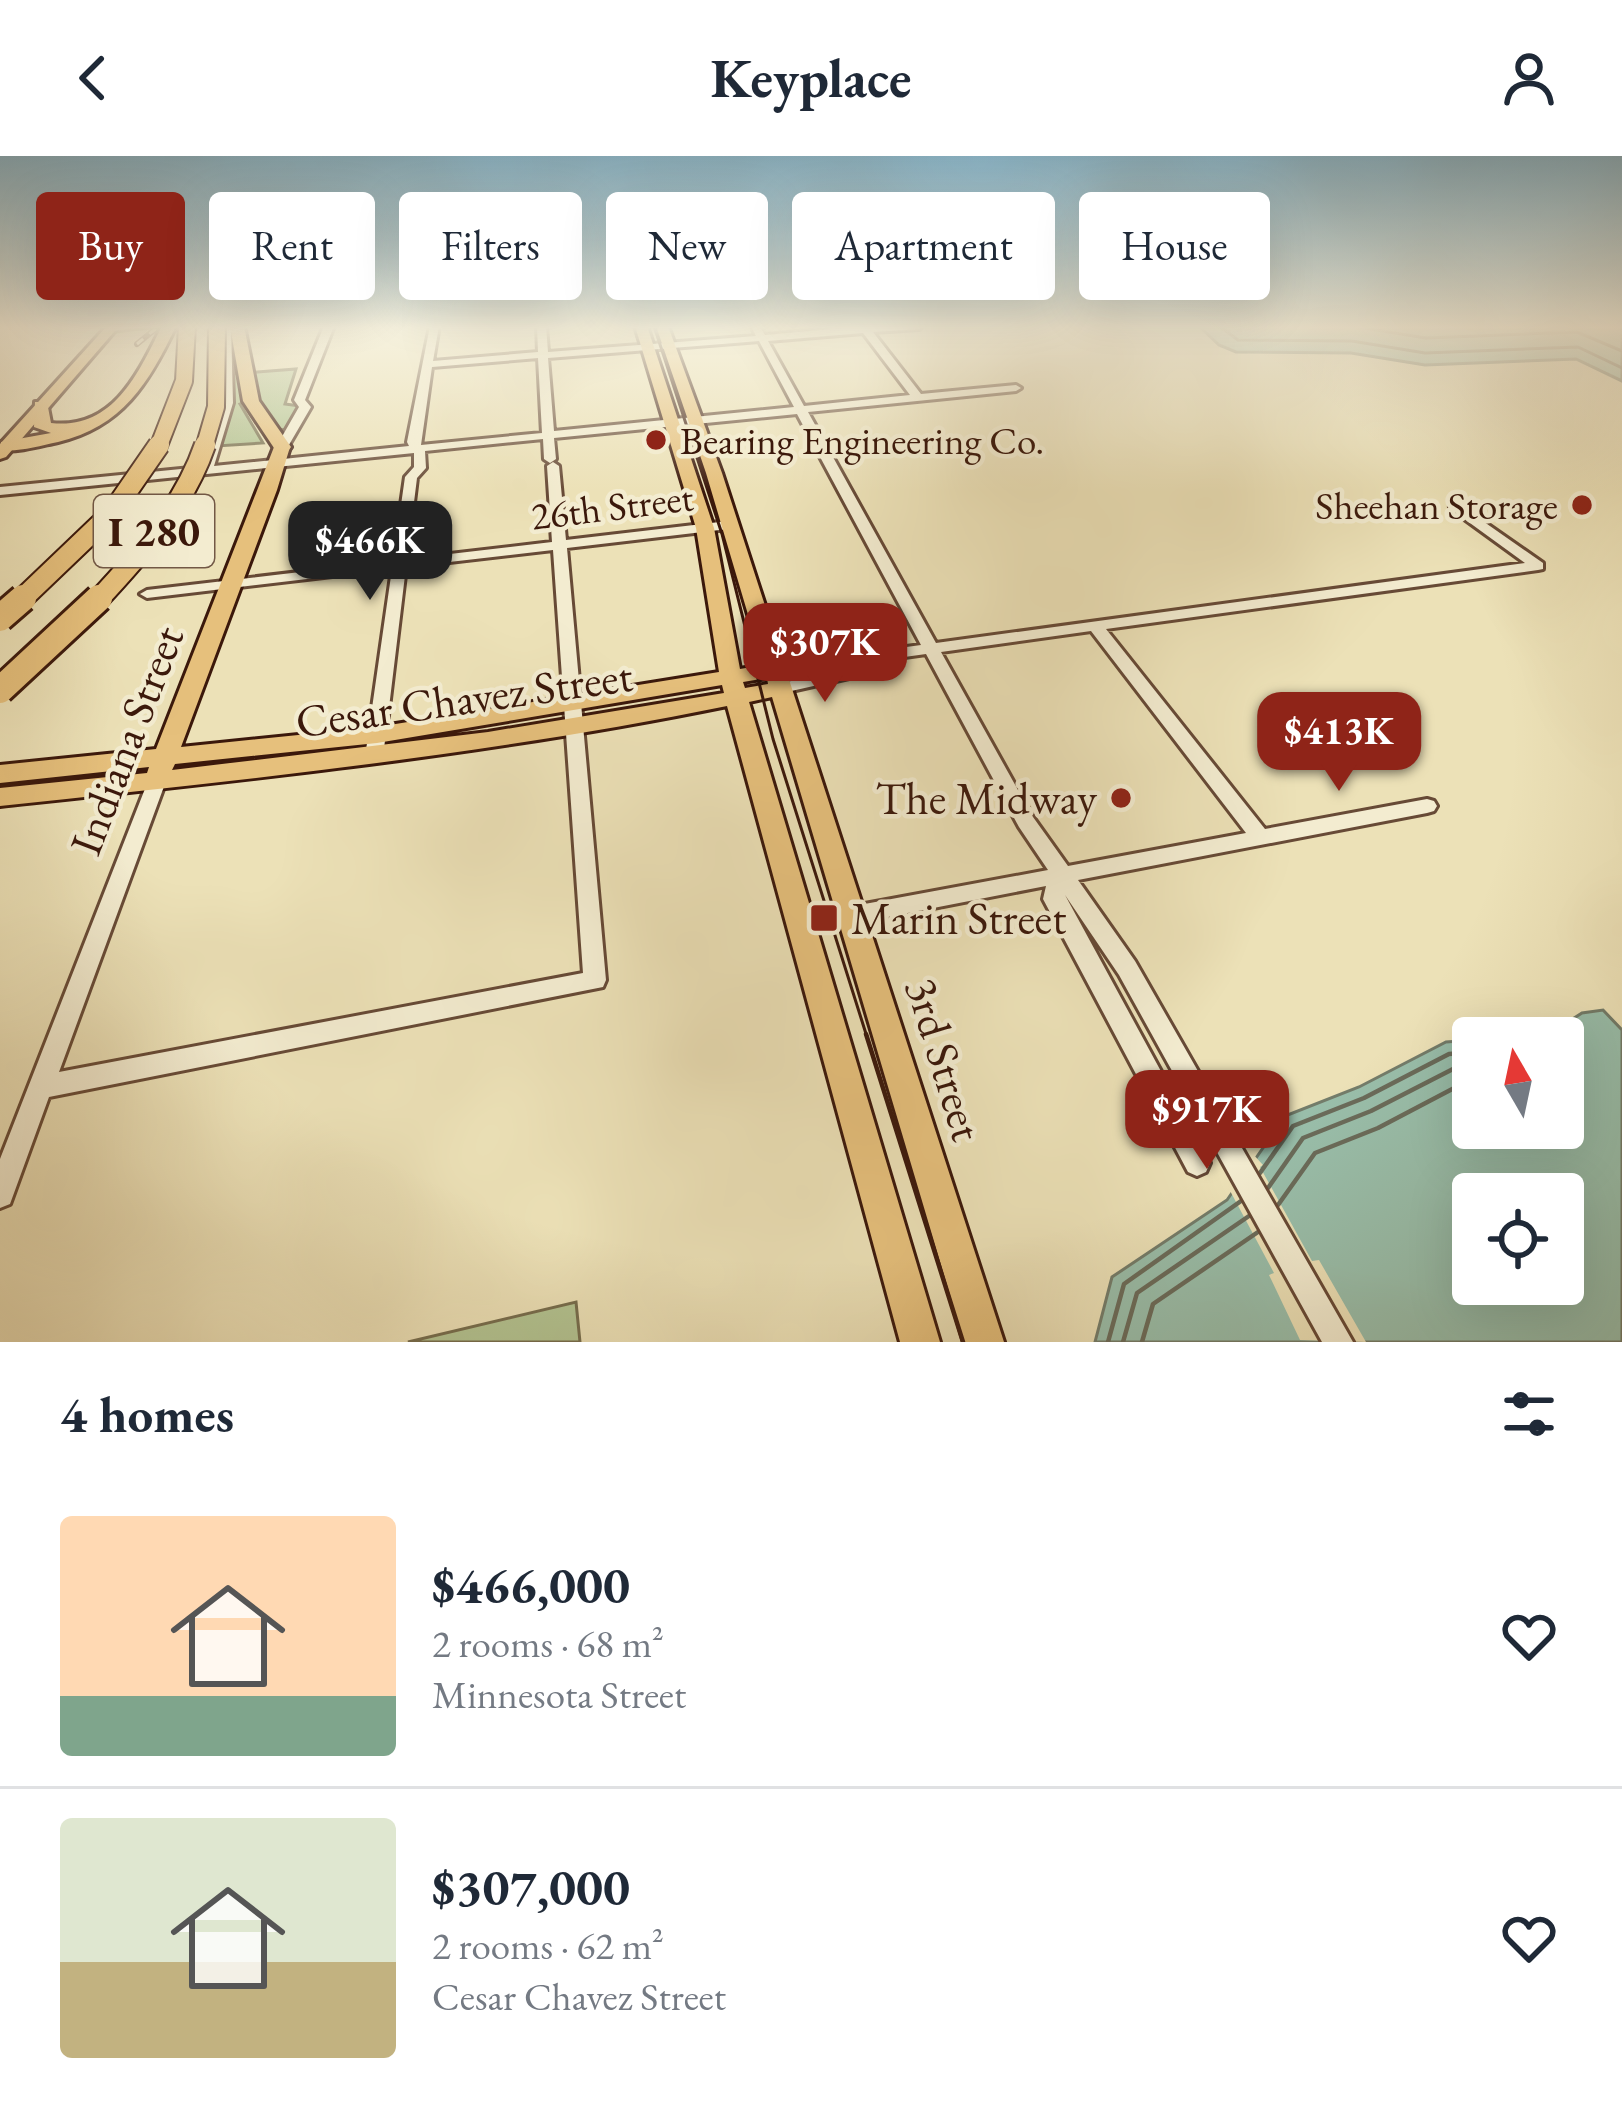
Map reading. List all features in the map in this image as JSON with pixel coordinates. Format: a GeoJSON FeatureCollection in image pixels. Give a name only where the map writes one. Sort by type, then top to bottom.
{"type":"FeatureCollection","features":[{"type":"Feature","properties":{"kind":"highway"},"geometry":{"type":"LineString","coordinates":[[3,450],[92,426],[113,415],[137,381]]}},
{"type":"Feature","properties":{"kind":"highway","name":"I 280"},"geometry":{"type":"LineString","coordinates":[[0,618],[85,541],[154,457],[184,381]]}},
{"type":"Feature","properties":{"kind":"highway","name":"I 280"},"geometry":{"type":"LineString","coordinates":[[0,690],[109,585],[182,490],[215,414],[216,381]]}},
{"type":"Feature","properties":{"kind":"highway"},"geometry":{"type":"LineString","coordinates":[[246,381],[279,455]]}},
{"type":"Feature","properties":{"kind":"highway"},"geometry":{"type":"LineString","coordinates":[[41,406],[43,428],[92,426]]}},
{"type":"Feature","properties":{"kind":"main road"},"geometry":{"type":"LineString","coordinates":[[3,450],[63,381]]}},
{"type":"Feature","properties":{"kind":"main road"},"geometry":{"type":"LineString","coordinates":[[659,381],[705,528],[733,688],[920,1342]]}},
{"type":"Feature","properties":{"kind":"main road","name":"3rd Street"},"geometry":{"type":"LineString","coordinates":[[681,381],[984,1342]]}},
{"type":"Feature","properties":{"kind":"main road","name":"Indiana Street"},"geometry":{"type":"LineString","coordinates":[[160,770],[279,455]]}},
{"type":"Feature","properties":{"kind":"main road","name":"Cesar Chavez Street"},"geometry":{"type":"LineString","coordinates":[[0,797],[160,770],[573,718],[776,680]]}},
{"type":"Feature","properties":{"kind":"main road","name":"Cesar Chavez Street"},"geometry":{"type":"LineString","coordinates":[[0,774],[160,770]]}},
{"type":"Feature","properties":{"kind":"street"},"geometry":{"type":"LineString","coordinates":[[206,470],[228,403],[227,381]]}},
{"type":"Feature","properties":{"kind":"street","name":"Indiana Street"},"geometry":{"type":"LineString","coordinates":[[279,455],[306,402],[299,400],[306,381]]}},
{"type":"Feature","properties":{"kind":"street"},"geometry":{"type":"LineString","coordinates":[[376,746],[411,477],[420,468],[419,448],[413,442],[422,381]]}},
{"type":"Feature","properties":{"kind":"street"},"geometry":{"type":"LineString","coordinates":[[40,1087],[595,980],[546,381]]}},
{"type":"Feature","properties":{"kind":"street"},"geometry":{"type":"LineString","coordinates":[[786,381],[1059,874],[1127,968],[1338,1342]]}},
{"type":"Feature","properties":{"kind":"street"},"geometry":{"type":"LineString","coordinates":[[905,381],[918,398]]}},
{"type":"Feature","properties":{"kind":"street"},"geometry":{"type":"LineString","coordinates":[[0,490],[206,470],[279,455],[419,448],[1016,388]]}},
{"type":"Feature","properties":{"kind":"street","name":"Cesar Chavez Street"},"geometry":{"type":"LineString","coordinates":[[776,680],[919,659],[933,651],[1537,566],[1456,507]]}},
{"type":"Feature","properties":{"kind":"street","name":"26th Street"},"geometry":{"type":"LineString","coordinates":[[147,594],[728,525]]}},
{"type":"Feature","properties":{"kind":"street"},"geometry":{"type":"LineString","coordinates":[[1096,627],[1260,837]]}},
{"type":"Feature","properties":{"kind":"street","name":"Indiana Street"},"geometry":{"type":"LineString","coordinates":[[0,1194],[160,770]]}},
{"type":"Feature","properties":{"kind":"street"},"geometry":{"type":"LineString","coordinates":[[800,925],[1427,806]]}},
{"type":"Feature","properties":{"kind":"street"},"geometry":{"type":"LineString","coordinates":[[1059,874],[1054,899],[1197,1163]]}},
{"type":"Feature","properties":{"kind":"shaded area"},"geometry":{"type":"Polygon","coordinates":[[[230,381],[292,381],[285,404],[300,406],[286,430],[278,429],[257,398],[240,404],[263,443],[217,446],[230,381]]]}},
{"type":"Feature","properties":{"kind":"shaded area"},"geometry":{"type":"Polygon","coordinates":[[[576,1302],[580,1342],[408,1342],[576,1302]]]}},
{"type":"Feature","properties":{"kind":"water"},"geometry":{"type":"Polygon","coordinates":[[[1603,1010],[1622,1030],[1622,1342],[1095,1342],[1112,1277],[1227,1200],[1285,1116],[1359,1087],[1446,1042],[1452,1042],[1452,1149],[1584,1149],[1584,1017],[1576,1017],[1603,1010]]]}},
{"type":"Feature","properties":{"kind":"pier"},"geometry":{"type":"Polygon","coordinates":[[[1252,1153],[1263,1165],[1312,1261],[1319,1260],[1366,1342],[1300,1340],[1269,1275],[1274,1273],[1228,1187],[1252,1153]]]}},
{"type":"Feature","properties":{"kind":"tram line"},"geometry":{"type":"LineString","coordinates":[[672,381],[722,534],[773,739],[867,1037]]}},
{"type":"Feature","properties":{"kind":"tram line"},"geometry":{"type":"LineString","coordinates":[[866,1034],[963,1342]]}},
{"type":"Feature","properties":{"kind":"place","name":"Bearing Engineering Co."},"geometry":{"type":"Point","coordinates":[656,440]}},
{"type":"Feature","properties":{"kind":"place","name":"Sheehan Storage"},"geometry":{"type":"Point","coordinates":[1582,505]}},
{"type":"Feature","properties":{"kind":"place","name":"The Midway"},"geometry":{"type":"Point","coordinates":[1121,798]}},
{"type":"Feature","properties":{"kind":"place","name":"Marin Street"},"geometry":{"type":"Point","coordinates":[824,918]}}]}
